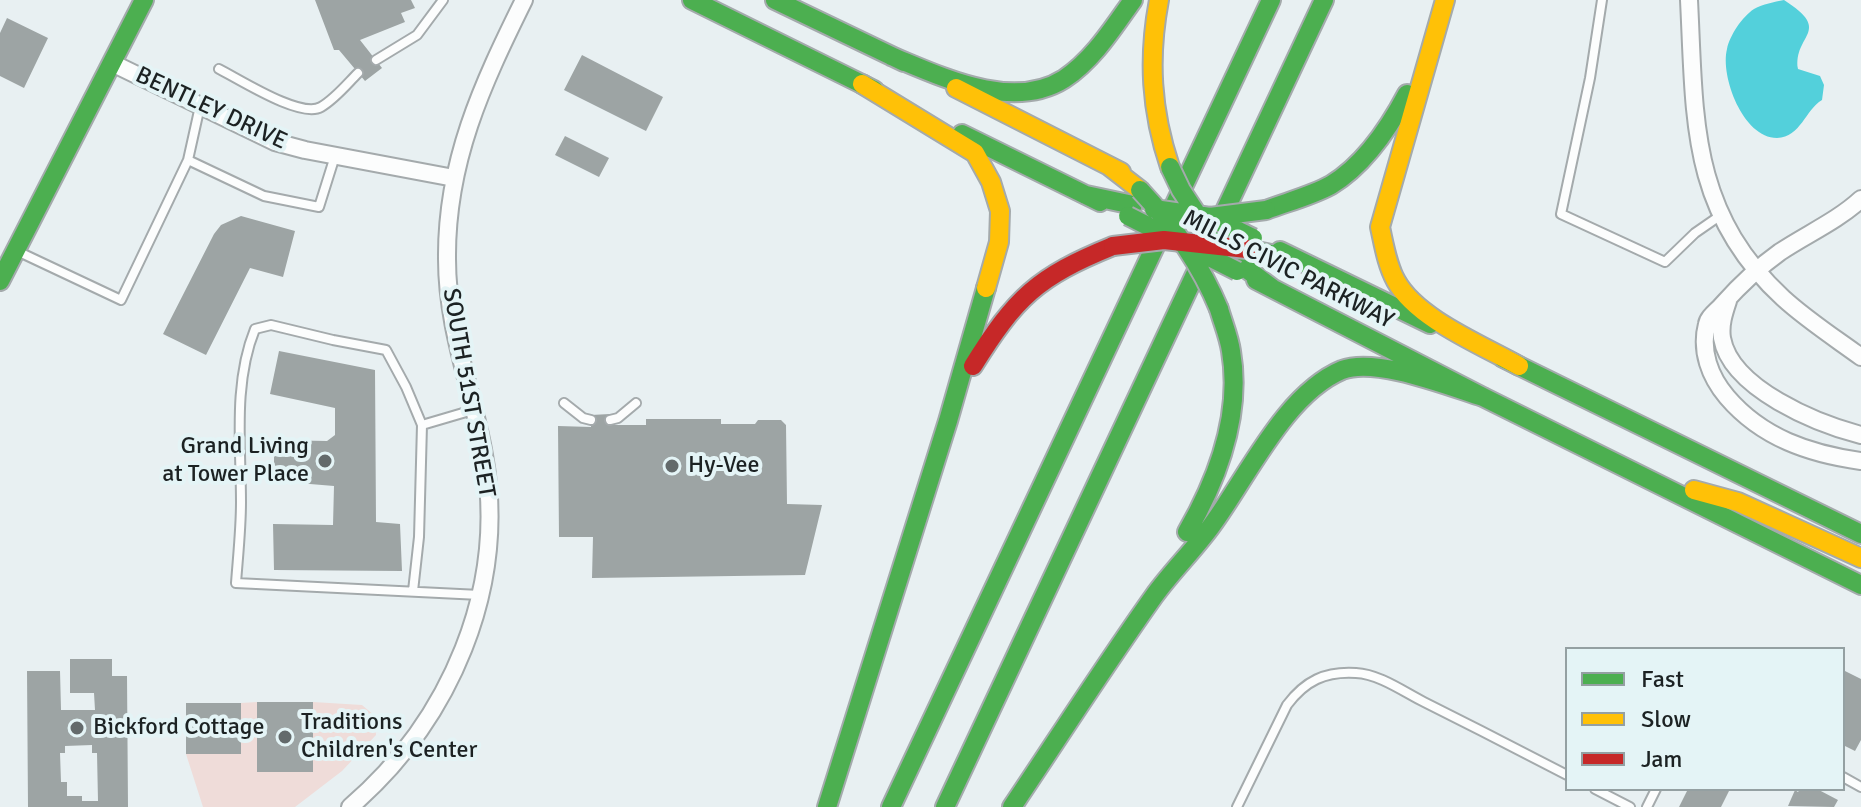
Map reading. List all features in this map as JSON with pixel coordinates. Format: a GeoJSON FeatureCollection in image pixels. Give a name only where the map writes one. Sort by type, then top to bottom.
{"type":"FeatureCollection","features":[{"type":"Feature","properties":{"kind":"main road"},"geometry":{"type":"LineString","coordinates":[[0,281],[144,0]]}},
{"type":"Feature","properties":{"kind":"main road"},"geometry":{"type":"LineString","coordinates":[[692,0],[1086,195],[1136,199],[1161,211],[1200,214],[1266,210],[1333,184],[1367,153],[1396,116],[1433,39]]}},
{"type":"Feature","properties":{"kind":"main road"},"geometry":{"type":"LineString","coordinates":[[775,0],[1109,166],[1136,199]]}},
{"type":"Feature","properties":{"kind":"main road"},"geometry":{"type":"LineString","coordinates":[[891,56],[974,88],[1016,92],[1030,90],[1056,83],[1082,67],[1133,0]]}},
{"type":"Feature","properties":{"kind":"main road"},"geometry":{"type":"LineString","coordinates":[[1159,0],[1150,55],[1153,100],[1162,144],[1175,178],[1221,245]]}},
{"type":"Feature","properties":{"kind":"main road"},"geometry":{"type":"LineString","coordinates":[[891,807],[1271,0]]}},
{"type":"Feature","properties":{"kind":"main road"},"geometry":{"type":"LineString","coordinates":[[945,807],[1324,0]]}},
{"type":"Feature","properties":{"kind":"main road"},"geometry":{"type":"LineString","coordinates":[[1445,0],[1380,227],[1385,253],[1399,286],[1421,308],[1519,366]]}},
{"type":"Feature","properties":{"kind":"main road"},"geometry":{"type":"LineString","coordinates":[[827,807],[948,421],[999,242],[1000,211],[991,182],[975,153],[862,84]]}},
{"type":"Feature","properties":{"kind":"main road","name":"MILLS CIVIC PARKWAY"},"geometry":{"type":"LineString","coordinates":[[1136,199],[1182,241],[1244,255],[1295,259],[1861,534]]}},
{"type":"Feature","properties":{"kind":"main road","name":"MILLS CIVIC PARKWAY"},"geometry":{"type":"LineString","coordinates":[[1136,199],[1200,214],[1244,255],[1272,288],[1861,585]]}},
{"type":"Feature","properties":{"kind":"main road"},"geometry":{"type":"LineString","coordinates":[[1156,593],[1176,550],[1204,504],[1223,458],[1232,405],[1232,356],[1208,278],[1161,211]]}},
{"type":"Feature","properties":{"kind":"main road"},"geometry":{"type":"LineString","coordinates":[[948,421],[973,366],[1005,314],[1032,287],[1068,263],[1113,246],[1141,240],[1221,245],[1244,255]]}},
{"type":"Feature","properties":{"kind":"main road"},"geometry":{"type":"LineString","coordinates":[[1012,807],[1156,593],[1190,555],[1289,409],[1315,385],[1345,369],[1383,367],[1483,397]]}},
{"type":"Feature","properties":{"kind":"main road"},"geometry":{"type":"LineString","coordinates":[[1638,474],[1738,502],[1861,558]]}},
{"type":"Feature","properties":{"kind":"street","name":"SOUTH 51ST STREET"},"geometry":{"type":"LineString","coordinates":[[350,807],[382,778],[414,741],[432,713],[454,674],[480,595],[489,533],[489,494],[485,458],[454,336],[449,296],[448,233],[454,178],[475,103],[524,0]]}},
{"type":"Feature","properties":{"kind":"street"},"geometry":{"type":"LineString","coordinates":[[1689,0],[1697,143],[1704,174],[1721,215],[1742,253],[1784,299],[1861,357]]}},
{"type":"Feature","properties":{"kind":"street","name":"BENTLEY DRIVE"},"geometry":{"type":"LineString","coordinates":[[112,63],[275,142],[454,178]]}},
{"type":"Feature","properties":{"kind":"street"},"geometry":{"type":"LineString","coordinates":[[1861,199],[1825,226],[1780,252],[1729,298],[1707,321],[1705,353],[1718,387],[1735,406],[1782,439],[1806,451],[1861,461]]}},
{"type":"Feature","properties":{"kind":"street"},"geometry":{"type":"LineString","coordinates":[[1729,298],[1721,324],[1722,340],[1727,352],[1749,380],[1783,406],[1801,415],[1861,435]]}},
{"type":"Feature","properties":{"kind":"lane"},"geometry":{"type":"LineString","coordinates":[[376,60],[417,35],[443,0]]}},
{"type":"Feature","properties":{"kind":"lane"},"geometry":{"type":"LineString","coordinates":[[1602,0],[1590,78],[1561,214],[1665,262],[1695,233],[1721,215]]}},
{"type":"Feature","properties":{"kind":"lane"},"geometry":{"type":"LineString","coordinates":[[219,69],[290,105],[314,110],[323,106],[358,73]]}},
{"type":"Feature","properties":{"kind":"lane"},"geometry":{"type":"LineString","coordinates":[[16,250],[121,300],[188,160],[200,106]]}},
{"type":"Feature","properties":{"kind":"lane"},"geometry":{"type":"LineString","coordinates":[[188,160],[264,196],[319,207],[335,156]]}},
{"type":"Feature","properties":{"kind":"lane"},"geometry":{"type":"LineString","coordinates":[[413,591],[419,537],[422,425],[386,350],[271,325],[255,329],[246,350],[239,423],[241,506],[236,583],[480,595]]}},
{"type":"Feature","properties":{"kind":"lane"},"geometry":{"type":"LineString","coordinates":[[564,403],[583,418],[591,420]]}},
{"type":"Feature","properties":{"kind":"lane"},"geometry":{"type":"LineString","coordinates":[[610,420],[618,418],[636,403]]}},
{"type":"Feature","properties":{"kind":"lane"},"geometry":{"type":"LineString","coordinates":[[422,425],[474,410]]}},
{"type":"Feature","properties":{"kind":"lane"},"geometry":{"type":"LineString","coordinates":[[1237,807],[1287,705],[1297,692],[1306,683],[1315,680],[1358,673],[1389,684],[1565,774]]}},
{"type":"Feature","properties":{"kind":"lane"},"geometry":{"type":"LineString","coordinates":[[1599,791],[1630,807]]}},
{"type":"Feature","properties":{"kind":"shaded area"},"geometry":{"type":"Polygon","coordinates":[[[257,702],[257,772],[313,771],[313,702],[362,705],[375,716],[376,735],[342,771],[295,807],[203,807],[186,754],[241,754],[241,703],[257,702]]]}},
{"type":"Feature","properties":{"kind":"water"},"geometry":{"type":"Polygon","coordinates":[[[1784,0],[1807,19],[1809,27],[1798,57],[1798,69],[1820,76],[1824,85],[1822,100],[1792,133],[1777,138],[1754,128],[1744,117],[1731,89],[1726,61],[1731,38],[1745,17],[1757,7],[1784,0]]]}},
{"type":"Feature","properties":{"kind":"building"},"geometry":{"type":"Polygon","coordinates":[[[315,0],[411,0],[415,8],[401,13],[405,22],[360,40],[382,68],[365,81],[339,50],[334,50],[315,0]]]}},
{"type":"Feature","properties":{"kind":"building"},"geometry":{"type":"Polygon","coordinates":[[[7,18],[48,38],[24,88],[0,76],[0,33],[7,18]]]}},
{"type":"Feature","properties":{"kind":"building"},"geometry":{"type":"Polygon","coordinates":[[[582,55],[663,97],[646,131],[564,90],[582,55]]]}},
{"type":"Feature","properties":{"kind":"building"},"geometry":{"type":"Polygon","coordinates":[[[565,136],[609,158],[599,177],[555,155],[565,136]]]}},
{"type":"Feature","properties":{"kind":"building"},"geometry":{"type":"Polygon","coordinates":[[[241,216],[295,231],[283,277],[250,268],[206,355],[163,334],[214,234],[221,225],[241,216]]]}},
{"type":"Feature","properties":{"kind":"building","name":"Grand Living at Tower Place"},"geometry":{"type":"Polygon","coordinates":[[[279,351],[375,370],[376,522],[400,524],[402,571],[274,570],[273,524],[333,525],[334,486],[274,481],[274,440],[327,441],[335,435],[335,408],[270,394],[279,351]]]}},
{"type":"Feature","properties":{"kind":"building","name":"Hy-Vee"},"geometry":{"type":"Polygon","coordinates":[[[610,414],[610,425],[646,425],[646,419],[721,419],[721,424],[781,420],[786,425],[787,504],[822,505],[805,575],[592,578],[593,537],[559,537],[558,426],[591,427],[591,415],[610,414]]]}},
{"type":"Feature","properties":{"kind":"building","name":"Bickford Cottage"},"geometry":{"type":"Polygon","coordinates":[[[70,659],[112,659],[112,676],[127,676],[128,807],[28,807],[27,671],[60,671],[61,710],[95,710],[94,693],[70,693],[70,659]],[[92,745],[65,746],[65,753],[60,753],[61,782],[67,782],[67,796],[82,796],[82,801],[98,801],[97,753],[92,753],[92,745]]]}},
{"type":"Feature","properties":{"kind":"building"},"geometry":{"type":"Polygon","coordinates":[[[1845,671],[1861,679],[1861,740],[1855,751],[1845,746],[1845,671]]]}},
{"type":"Feature","properties":{"kind":"building","name":"Traditions Children's Center"},"geometry":{"type":"Polygon","coordinates":[[[257,702],[313,702],[313,772],[257,772],[257,702]]]}},
{"type":"Feature","properties":{"kind":"building"},"geometry":{"type":"Polygon","coordinates":[[[186,703],[241,703],[241,754],[186,754],[186,703]]]}},
{"type":"Feature","properties":{"kind":"building"},"geometry":{"type":"Polygon","coordinates":[[[1687,791],[1729,791],[1721,807],[1679,807],[1687,791]]]}},
{"type":"Feature","properties":{"kind":"building"},"geometry":{"type":"Polygon","coordinates":[[[1795,791],[1821,791],[1838,800],[1834,807],[1788,806],[1795,791]]]}},
{"type":"Feature","properties":{"kind":"traffic: fast"},"geometry":{"type":"LineString","coordinates":[[0,281],[144,0]]}},
{"type":"Feature","properties":{"kind":"traffic: fast"},"geometry":{"type":"LineString","coordinates":[[692,0],[874,90]]}},
{"type":"Feature","properties":{"kind":"traffic: fast"},"geometry":{"type":"LineString","coordinates":[[775,0],[904,62]]}},
{"type":"Feature","properties":{"kind":"traffic: fast"},"geometry":{"type":"LineString","coordinates":[[891,56],[976,87],[1022,92],[1044,88],[1064,79],[1084,63],[1133,0]]}},
{"type":"Feature","properties":{"kind":"traffic: fast"},"geometry":{"type":"LineString","coordinates":[[891,807],[1271,0]]}},
{"type":"Feature","properties":{"kind":"traffic: fast"},"geometry":{"type":"LineString","coordinates":[[945,807],[1324,0]]}},
{"type":"Feature","properties":{"kind":"traffic: fast"},"geometry":{"type":"LineString","coordinates":[[1266,210],[1315,192],[1343,177],[1375,145],[1407,94]]}},
{"type":"Feature","properties":{"kind":"traffic: fast"},"geometry":{"type":"LineString","coordinates":[[962,134],[1100,202]]}},
{"type":"Feature","properties":{"kind":"traffic: fast"},"geometry":{"type":"LineString","coordinates":[[1170,167],[1204,225]]}},
{"type":"Feature","properties":{"kind":"traffic: fast"},"geometry":{"type":"LineString","coordinates":[[1140,190],[1185,246],[1219,309]]}},
{"type":"Feature","properties":{"kind":"traffic: fast"},"geometry":{"type":"LineString","coordinates":[[1086,195],[1133,205]]}},
{"type":"Feature","properties":{"kind":"traffic: fast"},"geometry":{"type":"LineString","coordinates":[[1154,209],[1210,217],[1266,210]]}},
{"type":"Feature","properties":{"kind":"traffic: fast"},"geometry":{"type":"LineString","coordinates":[[1128,216],[1237,271]]}},
{"type":"Feature","properties":{"kind":"traffic: fast"},"geometry":{"type":"LineString","coordinates":[[1210,217],[1253,238]]}},
{"type":"Feature","properties":{"kind":"traffic: fast"},"geometry":{"type":"LineString","coordinates":[[1247,249],[1295,259]]}},
{"type":"Feature","properties":{"kind":"traffic: fast"},"geometry":{"type":"LineString","coordinates":[[1280,251],[1430,324]]}},
{"type":"Feature","properties":{"kind":"traffic: fast"},"geometry":{"type":"LineString","coordinates":[[1240,264],[1272,288]]}},
{"type":"Feature","properties":{"kind":"traffic: fast"},"geometry":{"type":"LineString","coordinates":[[1256,280],[1861,585]]}},
{"type":"Feature","properties":{"kind":"traffic: fast"},"geometry":{"type":"LineString","coordinates":[[827,807],[948,421],[986,288]]}},
{"type":"Feature","properties":{"kind":"traffic: fast"},"geometry":{"type":"LineString","coordinates":[[1187,532],[1217,468],[1230,422],[1234,375],[1230,346],[1219,309]]}},
{"type":"Feature","properties":{"kind":"traffic: fast"},"geometry":{"type":"LineString","coordinates":[[1503,358],[1861,534]]}},
{"type":"Feature","properties":{"kind":"traffic: fast"},"geometry":{"type":"LineString","coordinates":[[1012,807],[1154,596],[1212,525],[1269,438],[1303,397],[1342,370],[1356,367],[1412,374],[1483,397]]}},
{"type":"Feature","properties":{"kind":"traffic: slow"},"geometry":{"type":"LineString","coordinates":[[1159,0],[1153,43],[1153,84],[1170,167]]}},
{"type":"Feature","properties":{"kind":"traffic: slow"},"geometry":{"type":"LineString","coordinates":[[1445,0],[1380,227],[1390,268],[1406,295],[1434,319],[1519,366]]}},
{"type":"Feature","properties":{"kind":"traffic: slow"},"geometry":{"type":"LineString","coordinates":[[862,84],[975,153],[991,182],[1000,211],[999,242],[986,288]]}},
{"type":"Feature","properties":{"kind":"traffic: slow"},"geometry":{"type":"LineString","coordinates":[[956,88],[1121,172]]}},
{"type":"Feature","properties":{"kind":"traffic: slow"},"geometry":{"type":"LineString","coordinates":[[1109,166],[1140,190]]}},
{"type":"Feature","properties":{"kind":"traffic: slow"},"geometry":{"type":"LineString","coordinates":[[1694,490],[1738,502],[1861,558]]}},
{"type":"Feature","properties":{"kind":"traffic: jam"},"geometry":{"type":"LineString","coordinates":[[1113,246],[1164,240],[1247,249]]}},
{"type":"Feature","properties":{"kind":"traffic: jam"},"geometry":{"type":"LineString","coordinates":[[973,366],[1002,322],[1031,292],[1065,268],[1113,246]]}},
{"type":"Feature","properties":{"kind":"place","name":"Grand Living at Tower Place"},"geometry":{"type":"Point","coordinates":[325,461]}},
{"type":"Feature","properties":{"kind":"place","name":"Hy-Vee"},"geometry":{"type":"Point","coordinates":[672,466]}},
{"type":"Feature","properties":{"kind":"place","name":"Bickford Cottage"},"geometry":{"type":"Point","coordinates":[77,728]}},
{"type":"Feature","properties":{"kind":"place","name":"Traditions Children's Center"},"geometry":{"type":"Point","coordinates":[285,737]}}]}
